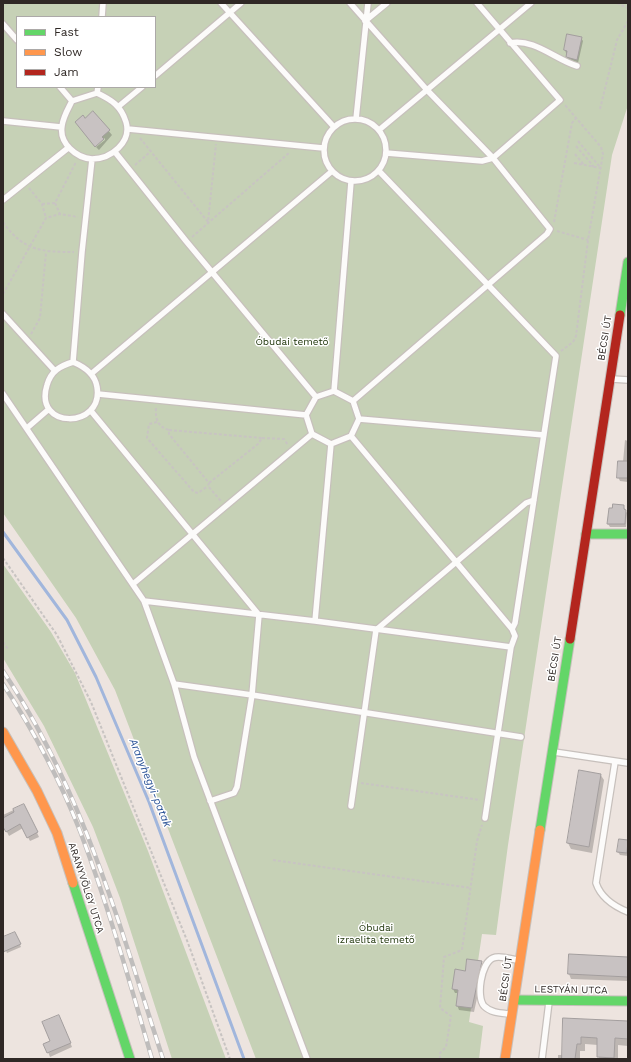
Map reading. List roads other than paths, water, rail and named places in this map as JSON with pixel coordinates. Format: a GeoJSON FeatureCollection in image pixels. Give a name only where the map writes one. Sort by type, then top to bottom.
{"type":"FeatureCollection","features":[{"type":"Feature","properties":{"kind":"main road","name":"BÉCSI ÚT"},"geometry":{"type":"LineString","coordinates":[[506,1059],[628,262]]}},
{"type":"Feature","properties":{"kind":"main road"},"geometry":{"type":"LineString","coordinates":[[586,534],[628,534]]}},
{"type":"Feature","properties":{"kind":"main road","name":"ARANYVÖLGY UTCA"},"geometry":{"type":"LineString","coordinates":[[3,732],[37,791],[57,833],[130,1059]]}},
{"type":"Feature","properties":{"kind":"main road","name":"LESTYÁN UTCA"},"geometry":{"type":"LineString","coordinates":[[514,1000],[628,1002]]}},
{"type":"Feature","properties":{"kind":"lane"},"geometry":{"type":"LineString","coordinates":[[102,3],[102,16]]}},
{"type":"Feature","properties":{"kind":"lane"},"geometry":{"type":"LineString","coordinates":[[221,3],[334,127]]}},
{"type":"Feature","properties":{"kind":"lane"},"geometry":{"type":"LineString","coordinates":[[156,75],[241,3]]}},
{"type":"Feature","properties":{"kind":"lane"},"geometry":{"type":"LineString","coordinates":[[350,3],[427,90],[493,158],[550,229],[547,234],[488,286],[353,401]]}},
{"type":"Feature","properties":{"kind":"lane"},"geometry":{"type":"LineString","coordinates":[[356,119],[365,20],[368,3]]}},
{"type":"Feature","properties":{"kind":"lane"},"geometry":{"type":"LineString","coordinates":[[365,20],[387,3]]}},
{"type":"Feature","properties":{"kind":"lane"},"geometry":{"type":"LineString","coordinates":[[386,153],[482,160],[493,158],[560,100],[477,3]]}},
{"type":"Feature","properties":{"kind":"lane"},"geometry":{"type":"LineString","coordinates":[[379,130],[531,3]]}},
{"type":"Feature","properties":{"kind":"lane"},"geometry":{"type":"LineString","coordinates":[[3,24],[16,39]]}},
{"type":"Feature","properties":{"kind":"lane"},"geometry":{"type":"LineString","coordinates":[[510,43],[516,42],[531,45],[568,64],[578,66]]}},
{"type":"Feature","properties":{"kind":"lane"},"geometry":{"type":"LineString","coordinates":[[61,88],[72,101]]}},
{"type":"Feature","properties":{"kind":"lane"},"geometry":{"type":"LineString","coordinates":[[119,106],[141,88]]}},
{"type":"Feature","properties":{"kind":"lane"},"geometry":{"type":"LineString","coordinates":[[97,90],[119,106],[128,129],[124,142],[116,152],[92,159],[80,155],[68,148],[63,137],[62,127],[72,101],[97,90]]}},
{"type":"Feature","properties":{"kind":"lane"},"geometry":{"type":"LineString","coordinates":[[356,119],[370,123],[379,130],[386,142],[386,153],[384,162],[379,171],[366,180],[351,182],[340,179],[332,172],[325,160],[323,148],[326,137],[334,127],[344,120],[356,119]]}},
{"type":"Feature","properties":{"kind":"lane"},"geometry":{"type":"LineString","coordinates":[[3,121],[62,127]]}},
{"type":"Feature","properties":{"kind":"lane"},"geometry":{"type":"LineString","coordinates":[[128,129],[216,139],[323,148]]}},
{"type":"Feature","properties":{"kind":"lane"},"geometry":{"type":"LineString","coordinates":[[3,200],[68,148]]}},
{"type":"Feature","properties":{"kind":"lane"},"geometry":{"type":"LineString","coordinates":[[116,152],[186,242],[316,397]]}},
{"type":"Feature","properties":{"kind":"lane"},"geometry":{"type":"LineString","coordinates":[[73,362],[85,218],[92,159]]}},
{"type":"Feature","properties":{"kind":"lane"},"geometry":{"type":"LineString","coordinates":[[379,171],[556,356],[515,623],[512,629]]}},
{"type":"Feature","properties":{"kind":"lane"},"geometry":{"type":"LineString","coordinates":[[91,374],[332,172]]}},
{"type":"Feature","properties":{"kind":"lane"},"geometry":{"type":"LineString","coordinates":[[334,391],[351,182]]}},
{"type":"Feature","properties":{"kind":"lane"},"geometry":{"type":"LineString","coordinates":[[3,314],[55,371]]}},
{"type":"Feature","properties":{"kind":"lane"},"geometry":{"type":"LineString","coordinates":[[73,362],[83,367],[91,374],[96,384],[98,394],[96,403],[91,411],[80,418],[67,419],[56,416],[49,409],[45,400],[45,390],[49,379],[55,371],[62,365],[73,362]]}},
{"type":"Feature","properties":{"kind":"lane"},"geometry":{"type":"LineString","coordinates":[[609,379],[628,380]]}},
{"type":"Feature","properties":{"kind":"lane"},"geometry":{"type":"LineString","coordinates":[[334,391],[353,401],[359,419],[351,436],[331,444],[312,434],[306,415],[316,397],[334,391]]}},
{"type":"Feature","properties":{"kind":"lane"},"geometry":{"type":"LineString","coordinates":[[3,394],[144,601],[174,684],[194,757],[307,1059]]}},
{"type":"Feature","properties":{"kind":"lane"},"geometry":{"type":"LineString","coordinates":[[98,394],[306,415]]}},
{"type":"Feature","properties":{"kind":"lane"},"geometry":{"type":"LineString","coordinates":[[27,428],[49,409]]}},
{"type":"Feature","properties":{"kind":"lane"},"geometry":{"type":"LineString","coordinates":[[91,411],[259,615],[252,695],[237,787],[234,793],[210,801]]}},
{"type":"Feature","properties":{"kind":"lane"},"geometry":{"type":"LineString","coordinates":[[359,419],[544,435]]}},
{"type":"Feature","properties":{"kind":"lane"},"geometry":{"type":"LineString","coordinates":[[133,584],[312,434]]}},
{"type":"Feature","properties":{"kind":"lane"},"geometry":{"type":"LineString","coordinates":[[351,436],[512,629],[515,636],[511,647],[485,818]]}},
{"type":"Feature","properties":{"kind":"lane"},"geometry":{"type":"LineString","coordinates":[[315,621],[331,444]]}},
{"type":"Feature","properties":{"kind":"lane"},"geometry":{"type":"LineString","coordinates":[[351,806],[376,630],[526,503],[534,500]]}},
{"type":"Feature","properties":{"kind":"lane"},"geometry":{"type":"LineString","coordinates":[[144,601],[315,621],[511,647]]}},
{"type":"Feature","properties":{"kind":"lane"},"geometry":{"type":"LineString","coordinates":[[174,684],[522,737]]}},
{"type":"Feature","properties":{"kind":"lane"},"geometry":{"type":"LineString","coordinates":[[552,752],[628,763]]}},
{"type":"Feature","properties":{"kind":"lane"},"geometry":{"type":"LineString","coordinates":[[615,762],[596,883],[601,893],[610,903],[628,912]]}},
{"type":"Feature","properties":{"kind":"lane"},"geometry":{"type":"LineString","coordinates":[[605,826],[612,827]]}},
{"type":"Feature","properties":{"kind":"lane"},"geometry":{"type":"LineString","coordinates":[[512,1015],[489,1009],[482,1003],[480,994],[483,970],[489,961],[496,958],[520,960]]}},
{"type":"Feature","properties":{"kind":"lane"},"geometry":{"type":"LineString","coordinates":[[542,1059],[549,1000]]}},
{"type":"Feature","properties":{"kind":"waterway","name":"Aranyhegyi-patak"},"geometry":{"type":"LineString","coordinates":[[3,532],[67,620],[96,677],[149,802],[244,1059]]}},
{"type":"Feature","properties":{"kind":"railway"},"geometry":{"type":"LineString","coordinates":[[3,671],[31,716],[56,763],[77,810],[114,908],[163,1059]]}},
{"type":"Feature","properties":{"kind":"railway"},"geometry":{"type":"LineString","coordinates":[[3,684],[25,719],[45,756],[64,793],[80,831],[109,916],[152,1059]]}},
{"type":"Feature","properties":{"kind":"park label","name":"Óbudai temető"},"geometry":{"type":"Point","coordinates":[292,342]}},
{"type":"Feature","properties":{"kind":"park label","name":"Óbudai izraelita temető"},"geometry":{"type":"Point","coordinates":[376,934]}}]}
